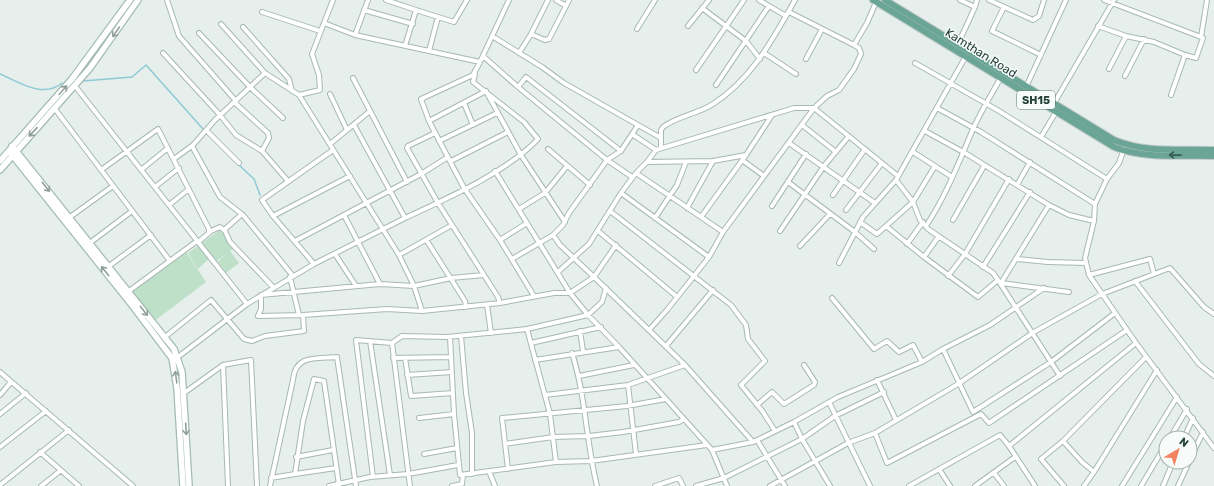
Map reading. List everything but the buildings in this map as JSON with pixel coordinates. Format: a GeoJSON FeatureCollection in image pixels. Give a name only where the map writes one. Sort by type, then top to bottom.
{"type":"FeatureCollection","features":[{"type":"Feature","properties":{"kind":"main road","name":"Kamthan Road"},"geometry":{"type":"LineString","coordinates":[[885,0],[958,44],[1053,108],[1102,133],[1124,148],[1146,148],[1214,156]]}},
{"type":"Feature","properties":{"kind":"main road","name":"Kamthan Road"},"geometry":{"type":"LineString","coordinates":[[876,1],[966,56],[1026,87],[1053,108]]}},
{"type":"Feature","properties":{"kind":"main road","name":"Kamthan Road"},"geometry":{"type":"LineString","coordinates":[[1189,152],[1214,150]]}},
{"type":"Feature","properties":{"kind":"street"},"geometry":{"type":"LineString","coordinates":[[0,170],[13,150],[72,80],[130,0]]}},
{"type":"Feature","properties":{"kind":"street"},"geometry":{"type":"LineString","coordinates":[[0,161],[55,109],[75,86],[102,53],[138,0]]}},
{"type":"Feature","properties":{"kind":"street"},"geometry":{"type":"LineString","coordinates":[[167,0],[181,40],[235,101],[268,133],[269,138],[262,151]]}},
{"type":"Feature","properties":{"kind":"street"},"geometry":{"type":"LineString","coordinates":[[299,95],[320,90],[319,75],[312,54],[333,0]]}},
{"type":"Feature","properties":{"kind":"street"},"geometry":{"type":"LineString","coordinates":[[355,35],[368,0]]}},
{"type":"Feature","properties":{"kind":"street"},"geometry":{"type":"LineString","coordinates":[[386,0],[438,18],[455,22],[467,0]]}},
{"type":"Feature","properties":{"kind":"street"},"geometry":{"type":"LineString","coordinates":[[178,357],[247,304],[292,276],[383,228],[438,203],[495,171],[521,155],[538,137],[524,122],[473,82],[482,56],[509,0]]}},
{"type":"Feature","properties":{"kind":"street"},"geometry":{"type":"LineString","coordinates":[[519,53],[531,34],[548,0]]}},
{"type":"Feature","properties":{"kind":"street"},"geometry":{"type":"LineString","coordinates":[[556,0],[566,6]]}},
{"type":"Feature","properties":{"kind":"street"},"geometry":{"type":"LineString","coordinates":[[531,34],[545,40],[549,39],[569,0]]}},
{"type":"Feature","properties":{"kind":"street"},"geometry":{"type":"LineString","coordinates":[[637,30],[655,0]]}},
{"type":"Feature","properties":{"kind":"street"},"geometry":{"type":"LineString","coordinates":[[688,26],[709,0]]}},
{"type":"Feature","properties":{"kind":"street"},"geometry":{"type":"LineString","coordinates":[[696,70],[744,0]]}},
{"type":"Feature","properties":{"kind":"street"},"geometry":{"type":"LineString","coordinates":[[759,0],[786,16]]}},
{"type":"Feature","properties":{"kind":"street"},"geometry":{"type":"LineString","coordinates":[[661,148],[663,127],[713,104],[734,88],[760,59],[795,0]]}},
{"type":"Feature","properties":{"kind":"street"},"geometry":{"type":"LineString","coordinates":[[960,0],[975,7]]}},
{"type":"Feature","properties":{"kind":"street"},"geometry":{"type":"LineString","coordinates":[[958,44],[977,0]]}},
{"type":"Feature","properties":{"kind":"street"},"geometry":{"type":"LineString","coordinates":[[989,0],[1001,2],[1004,7],[1032,20],[1039,16],[1044,0]]}},
{"type":"Feature","properties":{"kind":"street"},"geometry":{"type":"LineString","coordinates":[[1026,87],[1066,0]]}},
{"type":"Feature","properties":{"kind":"street"},"geometry":{"type":"LineString","coordinates":[[1104,0],[1113,1],[1201,37]]}},
{"type":"Feature","properties":{"kind":"street"},"geometry":{"type":"LineString","coordinates":[[1098,26],[1126,36],[1154,42],[1196,58],[1203,38],[1201,37],[1207,0]]}},
{"type":"Feature","properties":{"kind":"street"},"geometry":{"type":"LineString","coordinates":[[854,45],[868,23],[876,1]]}},
{"type":"Feature","properties":{"kind":"street"},"geometry":{"type":"LineString","coordinates":[[1041,137],[1053,108],[1113,1]]}},
{"type":"Feature","properties":{"kind":"street"},"geometry":{"type":"LineString","coordinates":[[716,85],[769,6]]}},
{"type":"Feature","properties":{"kind":"street"},"geometry":{"type":"LineString","coordinates":[[1004,7],[992,31],[1041,55]]}},
{"type":"Feature","properties":{"kind":"street"},"geometry":{"type":"LineString","coordinates":[[702,8],[746,41],[760,59]]}},
{"type":"Feature","properties":{"kind":"street"},"geometry":{"type":"LineString","coordinates":[[364,10],[413,24]]}},
{"type":"Feature","properties":{"kind":"street"},"geometry":{"type":"LineString","coordinates":[[405,46],[413,24],[416,10]]}},
{"type":"Feature","properties":{"kind":"street"},"geometry":{"type":"LineString","coordinates":[[262,12],[320,31]]}},
{"type":"Feature","properties":{"kind":"street"},"geometry":{"type":"LineString","coordinates":[[649,330],[667,310],[676,296],[709,257],[723,232],[814,108],[827,96],[839,90],[854,69],[861,54],[854,45],[788,12]]}},
{"type":"Feature","properties":{"kind":"street"},"geometry":{"type":"LineString","coordinates":[[429,51],[438,18]]}},
{"type":"Feature","properties":{"kind":"street"},"geometry":{"type":"LineString","coordinates":[[324,23],[355,35],[480,62]]}},
{"type":"Feature","properties":{"kind":"street"},"geometry":{"type":"LineString","coordinates":[[221,24],[265,73],[299,95],[399,255],[414,286],[422,311]]}},
{"type":"Feature","properties":{"kind":"street"},"geometry":{"type":"LineString","coordinates":[[243,27],[289,79],[292,91]]}},
{"type":"Feature","properties":{"kind":"street"},"geometry":{"type":"LineString","coordinates":[[806,59],[822,29]]}},
{"type":"Feature","properties":{"kind":"street"},"geometry":{"type":"LineString","coordinates":[[199,33],[250,87],[283,118]]}},
{"type":"Feature","properties":{"kind":"street"},"geometry":{"type":"LineString","coordinates":[[492,36],[542,66],[564,83],[661,138]]}},
{"type":"Feature","properties":{"kind":"street"},"geometry":{"type":"LineString","coordinates":[[1109,69],[1126,36]]}},
{"type":"Feature","properties":{"kind":"street"},"geometry":{"type":"LineString","coordinates":[[1125,76],[1144,40]]}},
{"type":"Feature","properties":{"kind":"street"},"geometry":{"type":"LineString","coordinates":[[163,53],[220,115],[236,135],[262,151],[288,181]]}},
{"type":"Feature","properties":{"kind":"street"},"geometry":{"type":"LineString","coordinates":[[764,53],[796,74]]}},
{"type":"Feature","properties":{"kind":"street"},"geometry":{"type":"LineString","coordinates":[[1171,95],[1185,55]]}},
{"type":"Feature","properties":{"kind":"street"},"geometry":{"type":"LineString","coordinates":[[482,56],[608,160],[632,177]]}},
{"type":"Feature","properties":{"kind":"street"},"geometry":{"type":"LineString","coordinates":[[839,263],[860,222],[897,178],[913,152],[966,56]]}},
{"type":"Feature","properties":{"kind":"street"},"geometry":{"type":"LineString","coordinates":[[914,63],[1041,137],[1107,179]]}},
{"type":"Feature","properties":{"kind":"street"},"geometry":{"type":"LineString","coordinates":[[174,159],[192,146],[220,115],[265,73]]}},
{"type":"Feature","properties":{"kind":"street"},"geometry":{"type":"LineString","coordinates":[[475,73],[421,99],[429,121],[464,188],[500,240],[534,296]]}},
{"type":"Feature","properties":{"kind":"street"},"geometry":{"type":"LineString","coordinates":[[907,244],[924,224],[952,177],[965,153],[974,128],[1002,75]]}},
{"type":"Feature","properties":{"kind":"street"},"geometry":{"type":"LineString","coordinates":[[518,87],[526,77],[621,151]]}},
{"type":"Feature","properties":{"kind":"street"},"geometry":{"type":"LineString","coordinates":[[353,78],[407,182]]}},
{"type":"Feature","properties":{"kind":"street"},"geometry":{"type":"LineString","coordinates":[[75,86],[247,304]]}},
{"type":"Feature","properties":{"kind":"street"},"geometry":{"type":"LineString","coordinates":[[429,121],[486,92]]}},
{"type":"Feature","properties":{"kind":"street"},"geometry":{"type":"LineString","coordinates":[[486,92],[521,155],[565,222]]}},
{"type":"Feature","properties":{"kind":"street"},"geometry":{"type":"LineString","coordinates":[[330,94],[347,130]]}},
{"type":"Feature","properties":{"kind":"street"},"geometry":{"type":"LineString","coordinates":[[464,103],[473,124]]}},
{"type":"Feature","properties":{"kind":"street"},"geometry":{"type":"LineString","coordinates":[[558,272],[589,244],[621,192],[656,150],[794,108],[814,108],[882,163],[897,178],[913,202],[924,224],[984,267],[1000,281],[1034,332],[1060,376]]}},
{"type":"Feature","properties":{"kind":"street"},"geometry":{"type":"LineString","coordinates":[[937,108],[974,128],[1030,162],[1095,204]]}},
{"type":"Feature","properties":{"kind":"street"},"geometry":{"type":"LineString","coordinates":[[55,109],[170,261]]}},
{"type":"Feature","properties":{"kind":"street"},"geometry":{"type":"LineString","coordinates":[[330,144],[370,111]]}},
{"type":"Feature","properties":{"kind":"street"},"geometry":{"type":"LineString","coordinates":[[439,141],[497,113]]}},
{"type":"Feature","properties":{"kind":"street"},"geometry":{"type":"LineString","coordinates":[[701,217],[746,155],[772,114]]}},
{"type":"Feature","properties":{"kind":"street"},"geometry":{"type":"LineString","coordinates":[[354,125],[405,218]]}},
{"type":"Feature","properties":{"kind":"street"},"geometry":{"type":"LineString","coordinates":[[512,259],[553,235],[565,222],[569,213],[608,160],[621,151],[638,125]]}},
{"type":"Feature","properties":{"kind":"street"},"geometry":{"type":"LineString","coordinates":[[802,125],[836,152]]}},
{"type":"Feature","properties":{"kind":"street"},"geometry":{"type":"LineString","coordinates":[[101,170],[126,150],[158,129],[210,232]]}},
{"type":"Feature","properties":{"kind":"street"},"geometry":{"type":"LineString","coordinates":[[206,130],[239,163]]}},
{"type":"Feature","properties":{"kind":"street"},"geometry":{"type":"LineString","coordinates":[[925,131],[1009,179],[1049,205],[1069,214],[1094,221]]}},
{"type":"Feature","properties":{"kind":"street"},"geometry":{"type":"LineString","coordinates":[[295,241],[449,159],[508,132]]}},
{"type":"Feature","properties":{"kind":"street"},"geometry":{"type":"LineString","coordinates":[[435,133],[407,148],[438,203],[498,297],[500,303]]}},
{"type":"Feature","properties":{"kind":"street"},"geometry":{"type":"LineString","coordinates":[[632,134],[656,150]]}},
{"type":"Feature","properties":{"kind":"street"},"geometry":{"type":"LineString","coordinates":[[780,231],[824,166],[849,136]]}},
{"type":"Feature","properties":{"kind":"street"},"geometry":{"type":"LineString","coordinates":[[789,143],[875,203]]}},
{"type":"Feature","properties":{"kind":"street"},"geometry":{"type":"LineString","coordinates":[[165,337],[211,300],[244,339],[252,341],[265,336],[304,331],[294,292],[292,276],[242,214],[220,197],[192,146]]}},
{"type":"Feature","properties":{"kind":"street"},"geometry":{"type":"LineString","coordinates":[[141,170],[168,148]]}},
{"type":"Feature","properties":{"kind":"street"},"geometry":{"type":"LineString","coordinates":[[1124,148],[1119,163],[1107,179],[1095,204],[1094,221],[1085,258],[1089,275],[1146,357],[1187,409],[1214,448]]}},
{"type":"Feature","properties":{"kind":"street"},"geometry":{"type":"LineString","coordinates":[[548,149],[590,185]]}},
{"type":"Feature","properties":{"kind":"street"},"geometry":{"type":"LineString","coordinates":[[833,195],[865,149]]}},
{"type":"Feature","properties":{"kind":"street"},"geometry":{"type":"LineString","coordinates":[[13,150],[91,242],[165,337],[178,357],[181,367],[184,393],[189,486]]}},
{"type":"Feature","properties":{"kind":"street"},"geometry":{"type":"LineString","coordinates":[[13,150],[172,358],[177,388],[183,486]]}},
{"type":"Feature","properties":{"kind":"street"},"geometry":{"type":"LineString","coordinates":[[314,264],[272,216],[262,199],[333,150]]}},
{"type":"Feature","properties":{"kind":"street"},"geometry":{"type":"LineString","coordinates":[[913,152],[952,177]]}},
{"type":"Feature","properties":{"kind":"street"},"geometry":{"type":"LineString","coordinates":[[772,206],[806,154]]}},
{"type":"Feature","properties":{"kind":"street"},"geometry":{"type":"LineString","coordinates":[[647,162],[713,161],[746,155]]}},
{"type":"Feature","properties":{"kind":"street"},"geometry":{"type":"LineString","coordinates":[[742,160],[764,176]]}},
{"type":"Feature","properties":{"kind":"street"},"geometry":{"type":"LineString","coordinates":[[687,208],[713,161]]}},
{"type":"Feature","properties":{"kind":"street"},"geometry":{"type":"LineString","coordinates":[[655,218],[670,197],[686,162]]}},
{"type":"Feature","properties":{"kind":"street"},"geometry":{"type":"LineString","coordinates":[[1017,185],[1030,162]]}},
{"type":"Feature","properties":{"kind":"street"},"geometry":{"type":"LineString","coordinates":[[846,210],[882,163]]}},
{"type":"Feature","properties":{"kind":"street"},"geometry":{"type":"LineString","coordinates":[[519,209],[545,193],[567,166]]}},
{"type":"Feature","properties":{"kind":"street"},"geometry":{"type":"LineString","coordinates":[[860,222],[877,234],[913,202],[935,166]]}},
{"type":"Feature","properties":{"kind":"street"},"geometry":{"type":"LineString","coordinates":[[953,220],[984,166]]}},
{"type":"Feature","properties":{"kind":"street"},"geometry":{"type":"LineString","coordinates":[[155,187],[179,168]]}},
{"type":"Feature","properties":{"kind":"street"},"geometry":{"type":"LineString","coordinates":[[495,171],[570,293],[588,315],[601,327],[712,450],[727,486]]}},
{"type":"Feature","properties":{"kind":"street"},"geometry":{"type":"LineString","coordinates":[[636,173],[723,232]]}},
{"type":"Feature","properties":{"kind":"street"},"geometry":{"type":"LineString","coordinates":[[272,216],[350,176]]}},
{"type":"Feature","properties":{"kind":"street"},"geometry":{"type":"LineString","coordinates":[[948,276],[965,254],[1009,179]]}},
{"type":"Feature","properties":{"kind":"street"},"geometry":{"type":"LineString","coordinates":[[788,182],[855,232],[874,249]]}},
{"type":"Feature","properties":{"kind":"street"},"geometry":{"type":"LineString","coordinates":[[70,218],[113,186]]}},
{"type":"Feature","properties":{"kind":"street"},"geometry":{"type":"LineString","coordinates":[[169,206],[189,189]]}},
{"type":"Feature","properties":{"kind":"street"},"geometry":{"type":"LineString","coordinates":[[621,192],[709,257]]}},
{"type":"Feature","properties":{"kind":"street"},"geometry":{"type":"LineString","coordinates":[[984,267],[1030,192]]}},
{"type":"Feature","properties":{"kind":"street"},"geometry":{"type":"LineString","coordinates":[[886,226],[948,276],[978,297],[1000,281],[1017,259],[1049,205]]}},
{"type":"Feature","properties":{"kind":"street"},"geometry":{"type":"LineString","coordinates":[[91,242],[132,211]]}},
{"type":"Feature","properties":{"kind":"street"},"geometry":{"type":"LineString","coordinates":[[610,211],[713,290],[735,310],[746,325],[747,338],[765,361],[741,385],[757,405],[775,432]]}},
{"type":"Feature","properties":{"kind":"street"},"geometry":{"type":"LineString","coordinates":[[224,230],[242,214]]}},
{"type":"Feature","properties":{"kind":"street"},"geometry":{"type":"LineString","coordinates":[[800,246],[830,214]]}},
{"type":"Feature","properties":{"kind":"street"},"geometry":{"type":"LineString","coordinates":[[344,215],[380,284]]}},
{"type":"Feature","properties":{"kind":"street"},"geometry":{"type":"LineString","coordinates":[[500,240],[527,223]]}},
{"type":"Feature","properties":{"kind":"street"},"geometry":{"type":"LineString","coordinates":[[399,255],[452,225]]}},
{"type":"Feature","properties":{"kind":"street"},"geometry":{"type":"LineString","coordinates":[[129,291],[210,232],[220,227],[224,230],[230,242],[273,288]]}},
{"type":"Feature","properties":{"kind":"street"},"geometry":{"type":"LineString","coordinates":[[598,231],[676,296]]}},
{"type":"Feature","properties":{"kind":"street"},"geometry":{"type":"LineString","coordinates":[[109,266],[151,235]]}},
{"type":"Feature","properties":{"kind":"street"},"geometry":{"type":"LineString","coordinates":[[553,235],[560,245],[685,365],[755,441],[767,455],[784,486]]}},
{"type":"Feature","properties":{"kind":"street"},"geometry":{"type":"LineString","coordinates":[[924,257],[939,236]]}},
{"type":"Feature","properties":{"kind":"street"},"geometry":{"type":"LineString","coordinates":[[427,240],[465,301],[466,307]]}},
{"type":"Feature","properties":{"kind":"street"},"geometry":{"type":"LineString","coordinates":[[261,295],[261,309],[258,316],[301,315],[387,309],[422,311],[487,305],[534,296],[570,293],[594,276],[616,245]]}},
{"type":"Feature","properties":{"kind":"street"},"geometry":{"type":"LineString","coordinates":[[334,254],[356,286]]}},
{"type":"Feature","properties":{"kind":"street"},"geometry":{"type":"LineString","coordinates":[[1017,259],[1048,262],[1086,263]]}},
{"type":"Feature","properties":{"kind":"street"},"geometry":{"type":"LineString","coordinates":[[1089,275],[1150,259],[1154,274]]}},
{"type":"Feature","properties":{"kind":"street"},"geometry":{"type":"LineString","coordinates":[[770,486],[782,481],[848,443],[875,433],[958,384],[1034,332],[1102,294],[1135,281],[1170,268],[1204,308],[1214,314]]}},
{"type":"Feature","properties":{"kind":"street"},"geometry":{"type":"LineString","coordinates":[[261,295],[380,284],[414,286],[451,278],[484,275]]}},
{"type":"Feature","properties":{"kind":"street"},"geometry":{"type":"LineString","coordinates":[[1000,281],[1069,292]]}},
{"type":"Feature","properties":{"kind":"street"},"geometry":{"type":"LineString","coordinates":[[1135,281],[1199,364],[1214,376]]}},
{"type":"Feature","properties":{"kind":"street"},"geometry":{"type":"LineString","coordinates":[[373,477],[355,342],[357,340],[392,343],[402,336],[450,337],[527,329],[588,315],[602,302],[606,288]]}},
{"type":"Feature","properties":{"kind":"street"},"geometry":{"type":"LineString","coordinates":[[712,450],[755,441],[794,422],[829,402],[877,380],[922,362],[943,349],[990,325],[1044,288]]}},
{"type":"Feature","properties":{"kind":"street"},"geometry":{"type":"LineString","coordinates":[[666,346],[713,290]]}},
{"type":"Feature","properties":{"kind":"street"},"geometry":{"type":"LineString","coordinates":[[832,298],[874,349],[887,341],[899,352],[913,345],[922,362]]}},
{"type":"Feature","properties":{"kind":"street"},"geometry":{"type":"LineString","coordinates":[[487,305],[491,332]]}},
{"type":"Feature","properties":{"kind":"street"},"geometry":{"type":"LineString","coordinates":[[943,349],[958,384],[973,412],[1051,362],[1115,313]]}},
{"type":"Feature","properties":{"kind":"street"},"geometry":{"type":"LineString","coordinates":[[531,343],[601,327]]}},
{"type":"Feature","properties":{"kind":"street"},"geometry":{"type":"LineString","coordinates":[[527,329],[550,414],[556,462]]}},
{"type":"Feature","properties":{"kind":"street"},"geometry":{"type":"LineString","coordinates":[[875,433],[887,463],[981,414],[989,423],[1127,330]]}},
{"type":"Feature","properties":{"kind":"street"},"geometry":{"type":"LineString","coordinates":[[580,331],[583,351]]}},
{"type":"Feature","properties":{"kind":"street"},"geometry":{"type":"LineString","coordinates":[[461,336],[466,393],[472,433],[472,474]]}},
{"type":"Feature","properties":{"kind":"street"},"geometry":{"type":"LineString","coordinates":[[450,337],[454,414],[460,475],[556,462],[591,461],[707,445]]}},
{"type":"Feature","properties":{"kind":"street"},"geometry":{"type":"LineString","coordinates":[[370,341],[390,476]]}},
{"type":"Feature","properties":{"kind":"street"},"geometry":{"type":"LineString","coordinates":[[392,343],[410,486]]}},
{"type":"Feature","properties":{"kind":"street"},"geometry":{"type":"LineString","coordinates":[[1009,446],[1136,343]]}},
{"type":"Feature","properties":{"kind":"street"},"geometry":{"type":"LineString","coordinates":[[535,360],[583,351],[619,347]]}},
{"type":"Feature","properties":{"kind":"street"},"geometry":{"type":"LineString","coordinates":[[572,353],[582,390],[591,461],[597,486]]}},
{"type":"Feature","properties":{"kind":"street"},"geometry":{"type":"LineString","coordinates":[[270,486],[290,397],[294,369],[300,362],[338,357],[356,486]]}},
{"type":"Feature","properties":{"kind":"street"},"geometry":{"type":"LineString","coordinates":[[393,358],[451,357]]}},
{"type":"Feature","properties":{"kind":"street"},"geometry":{"type":"LineString","coordinates":[[1064,486],[1041,459],[1063,441],[1146,357]]}},
{"type":"Feature","properties":{"kind":"street"},"geometry":{"type":"LineString","coordinates":[[404,358],[411,396],[453,393]]}},
{"type":"Feature","properties":{"kind":"street"},"geometry":{"type":"LineString","coordinates":[[184,393],[223,365],[251,360],[257,486]]}},
{"type":"Feature","properties":{"kind":"street"},"geometry":{"type":"LineString","coordinates":[[223,365],[228,486]]}},
{"type":"Feature","properties":{"kind":"street"},"geometry":{"type":"LineString","coordinates":[[579,376],[634,365]]}},
{"type":"Feature","properties":{"kind":"street"},"geometry":{"type":"LineString","coordinates":[[545,395],[628,385],[685,365]]}},
{"type":"Feature","properties":{"kind":"street"},"geometry":{"type":"LineString","coordinates":[[757,405],[772,392],[784,404],[814,385],[814,382],[804,365]]}},
{"type":"Feature","properties":{"kind":"street"},"geometry":{"type":"LineString","coordinates":[[1084,486],[1157,370]]}},
{"type":"Feature","properties":{"kind":"street"},"geometry":{"type":"LineString","coordinates":[[0,372],[133,486]]}},
{"type":"Feature","properties":{"kind":"street"},"geometry":{"type":"LineString","coordinates":[[407,375],[452,372]]}},
{"type":"Feature","properties":{"kind":"street"},"geometry":{"type":"LineString","coordinates":[[295,474],[296,457],[303,421],[314,379],[324,381],[339,484]]}},
{"type":"Feature","properties":{"kind":"street"},"geometry":{"type":"LineString","coordinates":[[877,380],[896,420]]}},
{"type":"Feature","properties":{"kind":"street"},"geometry":{"type":"LineString","coordinates":[[0,395],[12,382]]}},
{"type":"Feature","properties":{"kind":"street"},"geometry":{"type":"LineString","coordinates":[[628,385],[636,454]]}},
{"type":"Feature","properties":{"kind":"street"},"geometry":{"type":"LineString","coordinates":[[696,486],[724,478],[767,455],[802,439],[835,416],[884,392]]}},
{"type":"Feature","properties":{"kind":"street"},"geometry":{"type":"LineString","coordinates":[[0,414],[26,393]]}},
{"type":"Feature","properties":{"kind":"street"},"geometry":{"type":"LineString","coordinates":[[1122,486],[1177,397]]}},
{"type":"Feature","properties":{"kind":"street"},"geometry":{"type":"LineString","coordinates":[[508,469],[502,418],[630,405],[666,399]]}},
{"type":"Feature","properties":{"kind":"street"},"geometry":{"type":"LineString","coordinates":[[829,402],[870,486]]}},
{"type":"Feature","properties":{"kind":"street"},"geometry":{"type":"LineString","coordinates":[[1175,430],[1187,409]]}},
{"type":"Feature","properties":{"kind":"street"},"geometry":{"type":"LineString","coordinates":[[0,447],[46,411]]}},
{"type":"Feature","properties":{"kind":"street"},"geometry":{"type":"LineString","coordinates":[[419,418],[454,414]]}},
{"type":"Feature","properties":{"kind":"street"},"geometry":{"type":"LineString","coordinates":[[1188,430],[1193,418]]}},
{"type":"Feature","properties":{"kind":"street"},"geometry":{"type":"LineString","coordinates":[[505,444],[553,437],[589,436],[633,430],[680,422],[684,419]]}},
{"type":"Feature","properties":{"kind":"street"},"geometry":{"type":"LineString","coordinates":[[794,422],[802,439],[830,486]]}},
{"type":"Feature","properties":{"kind":"street"},"geometry":{"type":"LineString","coordinates":[[0,485],[69,430]]}},
{"type":"Feature","properties":{"kind":"street"},"geometry":{"type":"LineString","coordinates":[[1198,443],[1203,432]]}},
{"type":"Feature","properties":{"kind":"street"},"geometry":{"type":"LineString","coordinates":[[909,486],[999,435],[1009,446],[1035,486]]}},
{"type":"Feature","properties":{"kind":"street"},"geometry":{"type":"LineString","coordinates":[[1063,441],[1082,462],[1094,472]]}},
{"type":"Feature","properties":{"kind":"street"},"geometry":{"type":"LineString","coordinates":[[424,454],[457,448]]}},
{"type":"Feature","properties":{"kind":"street"},"geometry":{"type":"LineString","coordinates":[[296,457],[333,450]]}},
{"type":"Feature","properties":{"kind":"street"},"geometry":{"type":"LineString","coordinates":[[40,452],[79,486]]}},
{"type":"Feature","properties":{"kind":"street"},"geometry":{"type":"LineString","coordinates":[[974,486],[1015,457]]}},
{"type":"Feature","properties":{"kind":"street"},"geometry":{"type":"LineString","coordinates":[[1141,486],[1158,457]]}},
{"type":"Feature","properties":{"kind":"street"},"geometry":{"type":"LineString","coordinates":[[329,486],[373,477],[408,474],[458,465]]}},
{"type":"Feature","properties":{"kind":"street"},"geometry":{"type":"LineString","coordinates":[[271,478],[336,468]]}},
{"type":"Feature","properties":{"kind":"street"},"geometry":{"type":"LineString","coordinates":[[938,469],[950,486]]}},
{"type":"Feature","properties":{"kind":"street"},"geometry":{"type":"LineString","coordinates":[[1162,486],[1169,470]]}},
{"type":"Feature","properties":{"kind":"street"},"geometry":{"type":"LineString","coordinates":[[1178,486],[1186,470]]}},
{"type":"Feature","properties":{"kind":"street"},"geometry":{"type":"LineString","coordinates":[[40,486],[60,471]]}},
{"type":"Feature","properties":{"kind":"street"},"geometry":{"type":"LineString","coordinates":[[489,471],[495,486]]}},
{"type":"Feature","properties":{"kind":"street"},"geometry":{"type":"LineString","coordinates":[[994,472],[1004,486]]}},
{"type":"Feature","properties":{"kind":"street"},"geometry":{"type":"LineString","coordinates":[[452,486],[462,484],[463,475]]}},
{"type":"Feature","properties":{"kind":"street"},"geometry":{"type":"LineString","coordinates":[[654,486],[679,478],[683,486]]}},
{"type":"Feature","properties":{"kind":"street"},"geometry":{"type":"LineString","coordinates":[[918,480],[922,486]]}},
{"type":"Feature","properties":{"kind":"green space"},"geometry":{"type":"Polygon","coordinates":[[[220,230],[235,248],[230,251],[239,263],[226,273],[218,262],[226,254],[217,261],[212,256],[198,269],[188,253],[220,230]]]}},
{"type":"Feature","properties":{"kind":"green space"},"geometry":{"type":"Polygon","coordinates":[[[185,250],[206,282],[153,322],[129,291],[185,250]]]}},
{"type":"Feature","properties":{"kind":"waterway"},"geometry":{"type":"LineString","coordinates":[[83,81],[132,77],[146,65],[203,129]]}},
{"type":"Feature","properties":{"kind":"waterway"},"geometry":{"type":"LineString","coordinates":[[0,74],[31,88],[55,88],[62,83]]}},
{"type":"Feature","properties":{"kind":"waterway"},"geometry":{"type":"LineString","coordinates":[[239,165],[254,179],[260,195]]}}]}
